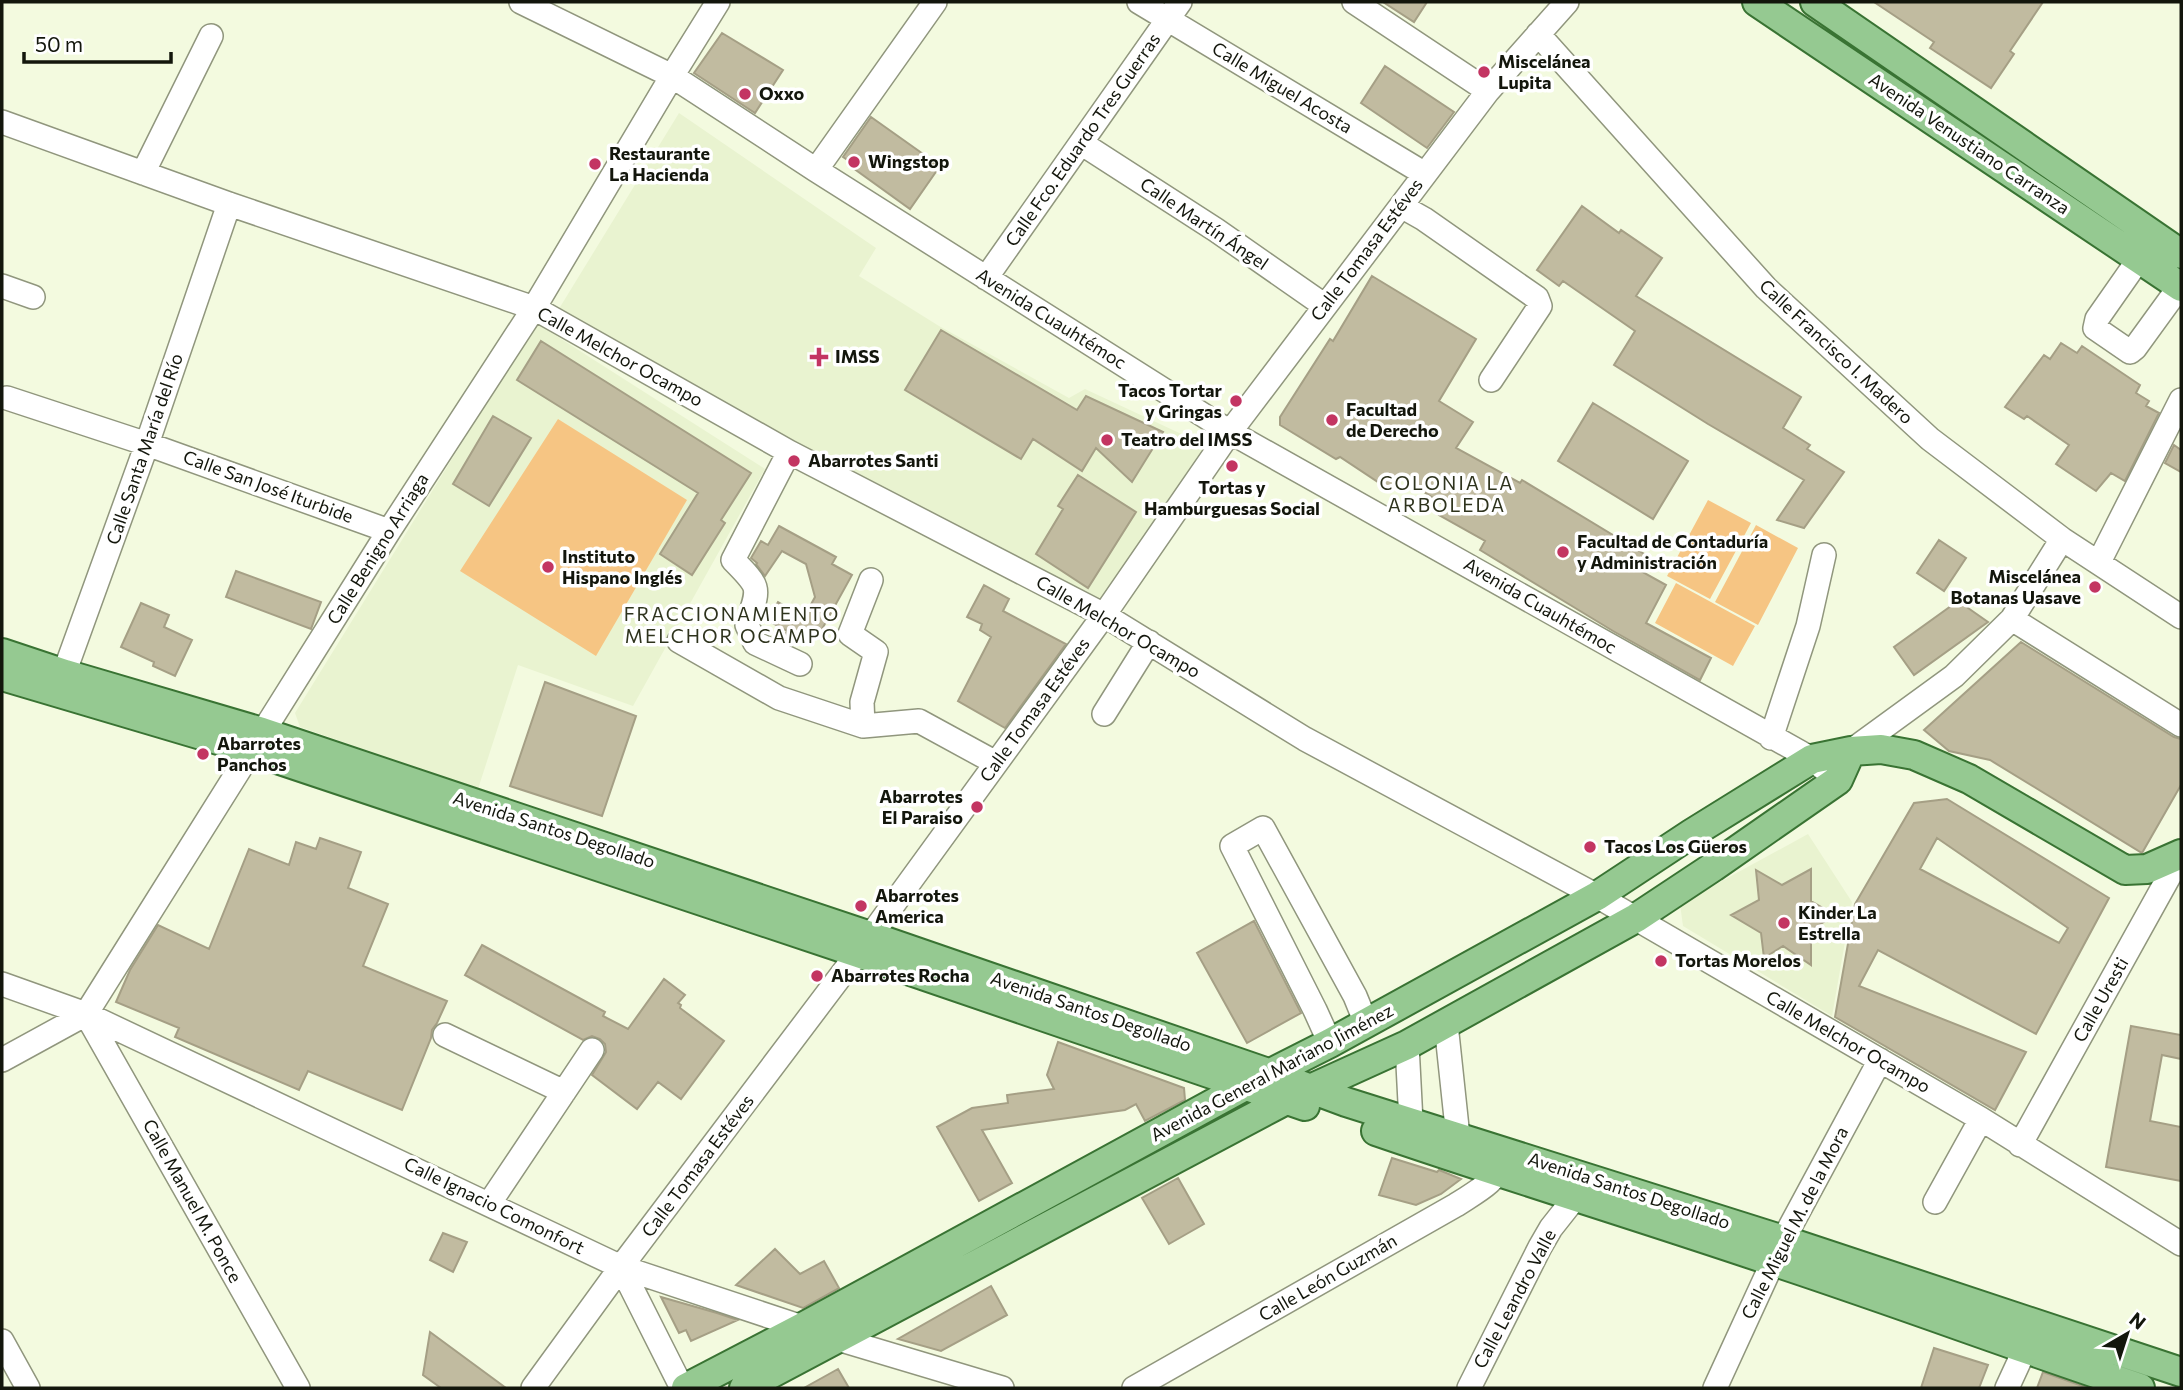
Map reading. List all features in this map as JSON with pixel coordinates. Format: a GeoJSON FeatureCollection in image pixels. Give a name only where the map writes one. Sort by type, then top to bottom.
{"type":"FeatureCollection","features":[{"type":"Feature","properties":{"kind":"main road","name":"Avenida Venustiano Carranza"},"geometry":{"type":"LineString","coordinates":[[1757,2],[2180,286]]}},
{"type":"Feature","properties":{"kind":"main road","name":"Avenida Venustiano Carranza"},"geometry":{"type":"LineString","coordinates":[[1815,2],[2181,254]]}},
{"type":"Feature","properties":{"kind":"main road","name":"Avenida Santos Degollado"},"geometry":{"type":"LineString","coordinates":[[2,653],[61,684]]}},
{"type":"Feature","properties":{"kind":"main road","name":"Avenida Santos Degollado"},"geometry":{"type":"LineString","coordinates":[[2,676],[61,684],[257,742],[864,945],[1271,1074],[1298,1094],[1504,1163],[1778,1250],[2181,1371]]}},
{"type":"Feature","properties":{"kind":"main road"},"geometry":{"type":"LineString","coordinates":[[1851,751],[1881,749],[1914,755],[1969,779],[2126,870],[2147,869],[2181,855]]}},
{"type":"Feature","properties":{"kind":"main road","name":"Avenida General Mariano Jiménez"},"geometry":{"type":"LineString","coordinates":[[684,1388],[803,1327],[1597,896],[1812,759],[1851,751]]}},
{"type":"Feature","properties":{"kind":"main road","name":"Avenida General Mariano Jiménez"},"geometry":{"type":"LineString","coordinates":[[744,1388],[1298,1094],[1407,1045],[1636,918],[1838,780],[1851,751]]}},
{"type":"Feature","properties":{"kind":"main road"},"geometry":{"type":"LineString","coordinates":[[1691,834],[1713,867]]}},
{"type":"Feature","properties":{"kind":"main road","name":"Avenida Santos Degollado"},"geometry":{"type":"LineString","coordinates":[[864,945],[1245,1086],[1346,1102],[1458,1137],[1504,1163]]}},
{"type":"Feature","properties":{"kind":"main road","name":"Avenida Santos Degollado"},"geometry":{"type":"LineString","coordinates":[[1778,1250],[2021,1349],[2140,1388]]}},
{"type":"Feature","properties":{"kind":"main road"},"geometry":{"type":"LineString","coordinates":[[2177,1388],[2181,1371]]}},
{"type":"Feature","properties":{"kind":"street","name":"Avenida Cuauhtémoc"},"geometry":{"type":"LineString","coordinates":[[521,2],[672,76],[1230,432],[1812,759],[1838,780]]}},
{"type":"Feature","properties":{"kind":"street","name":"Calle Benigno Arriaga"},"geometry":{"type":"LineString","coordinates":[[2,1060],[86,1014],[389,531],[534,308],[718,2]]}},
{"type":"Feature","properties":{"kind":"street"},"geometry":{"type":"LineString","coordinates":[[816,170],[935,2]]}},
{"type":"Feature","properties":{"kind":"street","name":"Calle Miguel Acosta"},"geometry":{"type":"LineString","coordinates":[[1139,2],[1174,11],[1425,174]]}},
{"type":"Feature","properties":{"kind":"street"},"geometry":{"type":"LineString","coordinates":[[1354,2],[1488,92]]}},
{"type":"Feature","properties":{"kind":"street","name":"Calle Tomasa Estéves"},"geometry":{"type":"LineString","coordinates":[[533,1388],[864,945],[1104,615],[1230,432],[1488,92],[1567,2]]}},
{"type":"Feature","properties":{"kind":"street","name":"Calle Fco. Eduardo Tres Guerras"},"geometry":{"type":"LineString","coordinates":[[986,278],[1174,11]]}},
{"type":"Feature","properties":{"kind":"street","name":"Calle Francisco I. Madero"},"geometry":{"type":"LineString","coordinates":[[1538,34],[1766,288],[1930,439],[2062,539],[2181,617]]}},
{"type":"Feature","properties":{"kind":"street"},"geometry":{"type":"LineString","coordinates":[[143,173],[211,36]]}},
{"type":"Feature","properties":{"kind":"street","name":"Calle Melchor Ocampo"},"geometry":{"type":"LineString","coordinates":[[2,122],[229,204],[534,308],[789,452],[1104,615],[1306,738],[1597,896],[1880,1060],[1981,1119],[2181,1244]]}},
{"type":"Feature","properties":{"kind":"street","name":"Calle Martín Ángel"},"geometry":{"type":"LineString","coordinates":[[1082,143],[1216,230],[1325,306]]}},
{"type":"Feature","properties":{"kind":"street","name":"Calle Santa María del Río"},"geometry":{"type":"LineString","coordinates":[[61,684],[148,444],[229,204]]}},
{"type":"Feature","properties":{"kind":"street"},"geometry":{"type":"LineString","coordinates":[[1401,206],[1424,219],[1537,299],[1540,306],[1491,380]]}},
{"type":"Feature","properties":{"kind":"street"},"geometry":{"type":"LineString","coordinates":[[2139,259],[2104,308],[2095,328],[2130,352],[2136,348],[2180,286]]}},
{"type":"Feature","properties":{"kind":"street"},"geometry":{"type":"LineString","coordinates":[[2,286],[33,297]]}},
{"type":"Feature","properties":{"kind":"street","name":"Calle San José Iturbide"},"geometry":{"type":"LineString","coordinates":[[8,397],[148,444],[389,531]]}},
{"type":"Feature","properties":{"kind":"street"},"geometry":{"type":"LineString","coordinates":[[2099,562],[2181,400]]}},
{"type":"Feature","properties":{"kind":"street"},"geometry":{"type":"LineString","coordinates":[[789,452],[733,560],[753,580],[757,596],[747,625],[755,643],[800,664]]}},
{"type":"Feature","properties":{"kind":"street","name":"Avenida General Mariano Jiménez"},"geometry":{"type":"LineString","coordinates":[[1851,751],[1954,676],[2012,619],[2062,539]]}},
{"type":"Feature","properties":{"kind":"street"},"geometry":{"type":"LineString","coordinates":[[1772,738],[1808,626],[1824,555]]}},
{"type":"Feature","properties":{"kind":"street"},"geometry":{"type":"LineString","coordinates":[[863,726],[862,702],[876,652],[850,634],[871,580]]}},
{"type":"Feature","properties":{"kind":"street"},"geometry":{"type":"LineString","coordinates":[[2012,619],[2181,725]]}},
{"type":"Feature","properties":{"kind":"street"},"geometry":{"type":"LineString","coordinates":[[679,642],[779,698],[863,726],[919,721],[996,763]]}},
{"type":"Feature","properties":{"kind":"street"},"geometry":{"type":"LineString","coordinates":[[1104,714],[1149,642]]}},
{"type":"Feature","properties":{"kind":"street"},"geometry":{"type":"LineString","coordinates":[[1330,1043],[1232,846],[1263,828],[1355,996],[1366,1023]]}},
{"type":"Feature","properties":{"kind":"street","name":"Calle Uresti"},"geometry":{"type":"LineString","coordinates":[[2020,1145],[2181,855]]}},
{"type":"Feature","properties":{"kind":"street","name":"Calle Ignacio Comonfort"},"geometry":{"type":"LineString","coordinates":[[2,984],[86,1014],[621,1267],[838,1339],[1002,1388]]}},
{"type":"Feature","properties":{"kind":"street","name":"Calle Manuel M. Ponce"},"geometry":{"type":"LineString","coordinates":[[86,1014],[298,1388]]}},
{"type":"Feature","properties":{"kind":"street"},"geometry":{"type":"LineString","coordinates":[[1446,1024],[1458,1137]]}},
{"type":"Feature","properties":{"kind":"street"},"geometry":{"type":"LineString","coordinates":[[445,1035],[564,1092]]}},
{"type":"Feature","properties":{"kind":"street"},"geometry":{"type":"LineString","coordinates":[[1407,1045],[1411,1122]]}},
{"type":"Feature","properties":{"kind":"street"},"geometry":{"type":"LineString","coordinates":[[489,1204],[592,1050]]}},
{"type":"Feature","properties":{"kind":"street","name":"Calle Miguel M. de la Mora"},"geometry":{"type":"LineString","coordinates":[[1715,1388],[1778,1250],[1880,1060]]}},
{"type":"Feature","properties":{"kind":"street"},"geometry":{"type":"LineString","coordinates":[[1935,1202],[1981,1119]]}},
{"type":"Feature","properties":{"kind":"street","name":"Calle León Guzmán"},"geometry":{"type":"LineString","coordinates":[[1134,1388],[1456,1205],[1485,1187],[1504,1163]]}},
{"type":"Feature","properties":{"kind":"street","name":"Calle Leandro Valle"},"geometry":{"type":"LineString","coordinates":[[1469,1388],[1540,1247],[1551,1228],[1583,1188]]}},
{"type":"Feature","properties":{"kind":"street"},"geometry":{"type":"LineString","coordinates":[[621,1267],[684,1388]]}},
{"type":"Feature","properties":{"kind":"street"},"geometry":{"type":"LineString","coordinates":[[2,1341],[28,1388]]}},
{"type":"Feature","properties":{"kind":"street"},"geometry":{"type":"LineString","coordinates":[[2007,1388],[2021,1349]]}},
{"type":"Feature","properties":{"kind":"shaded area","name":"IMSS"},"geometry":{"type":"Polygon","coordinates":[[[679,113],[876,248],[859,276],[939,326],[1069,398],[1085,389],[1205,445],[1147,539],[1096,604],[557,312],[679,113]]]}},
{"type":"Feature","properties":{"kind":"shaded area","name":"Instituto Hispano Inglés"},"geometry":{"type":"Polygon","coordinates":[[[536,323],[765,469],[633,706],[518,665],[478,789],[300,727],[295,713],[536,323]]]}},
{"type":"Feature","properties":{"kind":"shaded area"},"geometry":{"type":"Polygon","coordinates":[[[558,419],[687,500],[596,656],[460,571],[558,419]]]}},
{"type":"Feature","properties":{"kind":"shaded area"},"geometry":{"type":"Polygon","coordinates":[[[1708,500],[1751,523],[1710,599],[1667,576],[1708,500]]]}},
{"type":"Feature","properties":{"kind":"shaded area"},"geometry":{"type":"Polygon","coordinates":[[[1756,525],[1798,548],[1758,625],[1715,602],[1756,525]]]}},
{"type":"Feature","properties":{"kind":"shaded area"},"geometry":{"type":"Polygon","coordinates":[[[1676,583],[1755,626],[1733,666],[1655,623],[1676,583]]]}},
{"type":"Feature","properties":{"kind":"shaded area"},"geometry":{"type":"Polygon","coordinates":[[[1808,834],[1852,902],[1832,1016],[1683,926],[1680,904],[1808,834]]]}},
{"type":"Feature","properties":{"kind":"building"},"geometry":{"type":"Polygon","coordinates":[[[1383,2],[1427,2],[1414,22],[1383,2]]]}},
{"type":"Feature","properties":{"kind":"building"},"geometry":{"type":"Polygon","coordinates":[[[1874,2],[2043,2],[2010,51],[2014,54],[1991,88],[1930,48],[1934,42],[1874,2]]]}},
{"type":"Feature","properties":{"kind":"building","name":"Oxxo"},"geometry":{"type":"Polygon","coordinates":[[[722,33],[783,70],[755,113],[694,73],[722,33]]]}},
{"type":"Feature","properties":{"kind":"building"},"geometry":{"type":"Polygon","coordinates":[[[1385,66],[1454,112],[1427,148],[1361,103],[1385,66]]]}},
{"type":"Feature","properties":{"kind":"building"},"geometry":{"type":"Polygon","coordinates":[[[871,117],[940,166],[910,209],[853,168],[855,165],[843,157],[871,117]]]}},
{"type":"Feature","properties":{"kind":"building"},"geometry":{"type":"Polygon","coordinates":[[[1582,206],[1619,233],[1621,230],[1662,258],[1636,296],[1801,397],[1783,428],[1810,445],[1807,449],[1844,472],[1804,528],[1777,520],[1804,480],[1614,365],[1635,331],[1563,281],[1559,286],[1537,270],[1582,206]]]}},
{"type":"Feature","properties":{"kind":"building"},"geometry":{"type":"Polygon","coordinates":[[[1372,276],[1476,339],[1439,401],[1473,422],[1456,448],[1520,483],[1522,480],[1646,555],[1637,569],[1666,585],[1646,623],[1711,658],[1700,680],[1480,550],[1485,541],[1439,515],[1444,505],[1399,476],[1390,490],[1340,457],[1336,459],[1280,425],[1280,417],[1330,339],[1333,341],[1372,276]]]}},
{"type":"Feature","properties":{"kind":"building"},"geometry":{"type":"Polygon","coordinates":[[[941,330],[1077,410],[1086,396],[1163,432],[1132,482],[1096,448],[1082,471],[1033,439],[1021,459],[905,390],[941,330]]]}},
{"type":"Feature","properties":{"kind":"building"},"geometry":{"type":"Polygon","coordinates":[[[541,341],[751,473],[721,520],[725,523],[692,575],[660,554],[698,493],[517,380],[541,341]]]}},
{"type":"Feature","properties":{"kind":"building"},"geometry":{"type":"Polygon","coordinates":[[[2061,343],[2077,353],[2082,346],[2140,385],[2136,393],[2149,401],[2146,406],[2159,413],[2125,481],[2111,473],[2096,491],[2056,464],[2069,445],[2027,416],[2024,419],[2005,407],[2044,355],[2050,359],[2061,343]]]}},
{"type":"Feature","properties":{"kind":"building"},"geometry":{"type":"Polygon","coordinates":[[[1593,403],[1688,461],[1653,519],[1558,461],[1593,403]]]}},
{"type":"Feature","properties":{"kind":"building"},"geometry":{"type":"Polygon","coordinates":[[[493,416],[531,438],[489,506],[453,484],[493,416]]]}},
{"type":"Feature","properties":{"kind":"building"},"geometry":{"type":"Polygon","coordinates":[[[2174,445],[2181,450],[2181,472],[2165,463],[2174,445]]]}},
{"type":"Feature","properties":{"kind":"building"},"geometry":{"type":"Polygon","coordinates":[[[1078,475],[1136,512],[1088,588],[1036,554],[1063,509],[1058,506],[1078,475]]]}},
{"type":"Feature","properties":{"kind":"building"},"geometry":{"type":"Polygon","coordinates":[[[779,526],[836,557],[832,564],[852,575],[821,631],[814,627],[803,645],[785,635],[787,631],[767,620],[778,602],[804,617],[815,597],[806,564],[782,551],[765,576],[751,558],[761,541],[768,545],[779,526]]]}},
{"type":"Feature","properties":{"kind":"building"},"geometry":{"type":"Polygon","coordinates":[[[1939,540],[1966,558],[1944,591],[1917,573],[1939,540]]]}},
{"type":"Feature","properties":{"kind":"building"},"geometry":{"type":"Polygon","coordinates":[[[236,571],[321,602],[311,629],[226,597],[236,571]]]}},
{"type":"Feature","properties":{"kind":"building"},"geometry":{"type":"Polygon","coordinates":[[[984,585],[1009,599],[1003,611],[1066,644],[1005,728],[958,701],[991,637],[980,630],[982,624],[967,617],[984,585]]]}},
{"type":"Feature","properties":{"kind":"building"},"geometry":{"type":"Polygon","coordinates":[[[1958,601],[1988,622],[1914,675],[1894,647],[1958,601]]]}},
{"type":"Feature","properties":{"kind":"building"},"geometry":{"type":"Polygon","coordinates":[[[141,603],[169,615],[164,627],[192,640],[175,676],[153,666],[154,662],[121,647],[141,603]]]}},
{"type":"Feature","properties":{"kind":"building"},"geometry":{"type":"Polygon","coordinates":[[[2021,642],[2181,739],[2181,785],[2142,853],[1990,760],[1949,751],[1924,730],[2021,642]]]}},
{"type":"Feature","properties":{"kind":"building"},"geometry":{"type":"Polygon","coordinates":[[[545,682],[636,716],[602,816],[510,786],[545,682]]]}},
{"type":"Feature","properties":{"kind":"building"},"geometry":{"type":"Polygon","coordinates":[[[1947,799],[2109,898],[2036,1034],[1878,950],[1859,986],[2026,1052],[1995,1110],[1835,1017],[1855,904],[1914,803],[1947,799]],[[1937,838],[1920,869],[2059,943],[2068,928],[1937,838]]]}},
{"type":"Feature","properties":{"kind":"building"},"geometry":{"type":"Polygon","coordinates":[[[320,838],[361,852],[348,888],[388,904],[363,966],[447,1001],[432,1030],[402,1110],[308,1071],[299,1090],[175,1037],[179,1028],[116,1002],[130,970],[158,925],[209,949],[249,849],[289,865],[296,842],[316,849],[320,838]]]}},
{"type":"Feature","properties":{"kind":"building","name":"Kinder La Estrella"},"geometry":{"type":"Polygon","coordinates":[[[1811,869],[1811,901],[1835,915],[1811,930],[1811,965],[1783,946],[1764,958],[1761,933],[1731,915],[1759,900],[1756,870],[1782,885],[1811,869]]]}},
{"type":"Feature","properties":{"kind":"building"},"geometry":{"type":"Polygon","coordinates":[[[1254,921],[1301,1013],[1247,1043],[1197,953],[1254,921]]]}},
{"type":"Feature","properties":{"kind":"building"},"geometry":{"type":"Polygon","coordinates":[[[482,945],[605,1012],[603,1016],[628,1029],[664,979],[685,995],[678,1003],[680,1008],[724,1041],[681,1099],[658,1082],[637,1109],[592,1075],[606,1052],[605,1044],[600,1039],[592,1036],[583,1040],[465,975],[482,945]]]}},
{"type":"Feature","properties":{"kind":"building"},"geometry":{"type":"Polygon","coordinates":[[[2131,1026],[2181,1035],[2181,1059],[2162,1055],[2150,1121],[2181,1127],[2181,1181],[2106,1167],[2131,1026]]]}},
{"type":"Feature","properties":{"kind":"building"},"geometry":{"type":"Polygon","coordinates":[[[1058,1042],[1184,1088],[1185,1100],[1145,1121],[1136,1104],[1125,1110],[982,1130],[1012,1183],[979,1201],[937,1127],[972,1108],[1008,1103],[1007,1095],[1054,1089],[1047,1075],[1058,1042]]]}},
{"type":"Feature","properties":{"kind":"building"},"geometry":{"type":"Polygon","coordinates":[[[1392,1158],[1437,1172],[1439,1170],[1461,1179],[1441,1194],[1416,1205],[1379,1195],[1392,1158]]]}},
{"type":"Feature","properties":{"kind":"building"},"geometry":{"type":"Polygon","coordinates":[[[1178,1178],[1204,1224],[1169,1244],[1142,1198],[1178,1178]]]}},
{"type":"Feature","properties":{"kind":"building"},"geometry":{"type":"Polygon","coordinates":[[[443,1233],[467,1242],[453,1272],[430,1260],[443,1233]]]}},
{"type":"Feature","properties":{"kind":"building"},"geometry":{"type":"Polygon","coordinates":[[[775,1249],[800,1274],[824,1261],[839,1288],[803,1308],[736,1285],[775,1249]]]}},
{"type":"Feature","properties":{"kind":"building"},"geometry":{"type":"Polygon","coordinates":[[[991,1286],[1007,1315],[941,1351],[898,1339],[991,1286]]]}},
{"type":"Feature","properties":{"kind":"building"},"geometry":{"type":"Polygon","coordinates":[[[661,1297],[738,1320],[691,1341],[686,1330],[679,1333],[661,1297]]]}},
{"type":"Feature","properties":{"kind":"building"},"geometry":{"type":"Polygon","coordinates":[[[430,1332],[506,1388],[441,1388],[423,1375],[430,1332]]]}},
{"type":"Feature","properties":{"kind":"building"},"geometry":{"type":"Polygon","coordinates":[[[1934,1348],[1988,1365],[1979,1388],[1921,1388],[1934,1348]]]}},
{"type":"Feature","properties":{"kind":"building"},"geometry":{"type":"Polygon","coordinates":[[[838,1369],[849,1388],[804,1388],[838,1369]]]}},
{"type":"Feature","properties":{"kind":"building"},"geometry":{"type":"Polygon","coordinates":[[[2043,1372],[2088,1388],[2037,1388],[2043,1372]]]}},
{"type":"Feature","properties":{"kind":"place","name":"Miscelánea Lupita"},"geometry":{"type":"Point","coordinates":[1484,72]}},
{"type":"Feature","properties":{"kind":"place","name":"Oxxo"},"geometry":{"type":"Point","coordinates":[745,94]}},
{"type":"Feature","properties":{"kind":"place","name":"Wingstop"},"geometry":{"type":"Point","coordinates":[854,162]}},
{"type":"Feature","properties":{"kind":"place","name":"Restaurante La Hacienda"},"geometry":{"type":"Point","coordinates":[595,164]}},
{"type":"Feature","properties":{"kind":"place","name":"IMSS"},"geometry":{"type":"Point","coordinates":[819,357]}},
{"type":"Feature","properties":{"kind":"place","name":"Tacos Tortar y Gringas"},"geometry":{"type":"Point","coordinates":[1236,401]}},
{"type":"Feature","properties":{"kind":"place","name":"Facultad de Derecho"},"geometry":{"type":"Point","coordinates":[1332,420]}},
{"type":"Feature","properties":{"kind":"place","name":"Teatro del IMSS"},"geometry":{"type":"Point","coordinates":[1107,440]}},
{"type":"Feature","properties":{"kind":"place","name":"Abarrotes Santi"},"geometry":{"type":"Point","coordinates":[794,461]}},
{"type":"Feature","properties":{"kind":"place","name":"Tortas y Hamburguesas Social"},"geometry":{"type":"Point","coordinates":[1232,466]}},
{"type":"Feature","properties":{"kind":"place","name":"Facultad de Contaduría y Administración"},"geometry":{"type":"Point","coordinates":[1563,552]}},
{"type":"Feature","properties":{"kind":"place","name":"Instituto Hispano Inglés"},"geometry":{"type":"Point","coordinates":[548,567]}},
{"type":"Feature","properties":{"kind":"place","name":"Miscelánea Botanas Uasave"},"geometry":{"type":"Point","coordinates":[2095,587]}},
{"type":"Feature","properties":{"kind":"place","name":"Abarrotes Panchos"},"geometry":{"type":"Point","coordinates":[203,754]}},
{"type":"Feature","properties":{"kind":"place","name":"Abarrotes El Paraiso"},"geometry":{"type":"Point","coordinates":[977,807]}},
{"type":"Feature","properties":{"kind":"place","name":"Tacos Los Güeros"},"geometry":{"type":"Point","coordinates":[1590,847]}},
{"type":"Feature","properties":{"kind":"place","name":"Abarrotes America"},"geometry":{"type":"Point","coordinates":[861,906]}},
{"type":"Feature","properties":{"kind":"place","name":"Kinder La Estrella"},"geometry":{"type":"Point","coordinates":[1784,923]}},
{"type":"Feature","properties":{"kind":"place","name":"Tortas Morelos"},"geometry":{"type":"Point","coordinates":[1661,961]}},
{"type":"Feature","properties":{"kind":"place","name":"Abarrotes Rocha"},"geometry":{"type":"Point","coordinates":[817,976]}},
{"type":"Feature","properties":{"kind":"district","name":"COLONIA LA ARBOLEDA"},"geometry":{"type":"Point","coordinates":[1447,494]}},
{"type":"Feature","properties":{"kind":"district","name":"FRACCIONAMIENTO MELCHOR OCAMPO"},"geometry":{"type":"Point","coordinates":[732,625]}}]}
